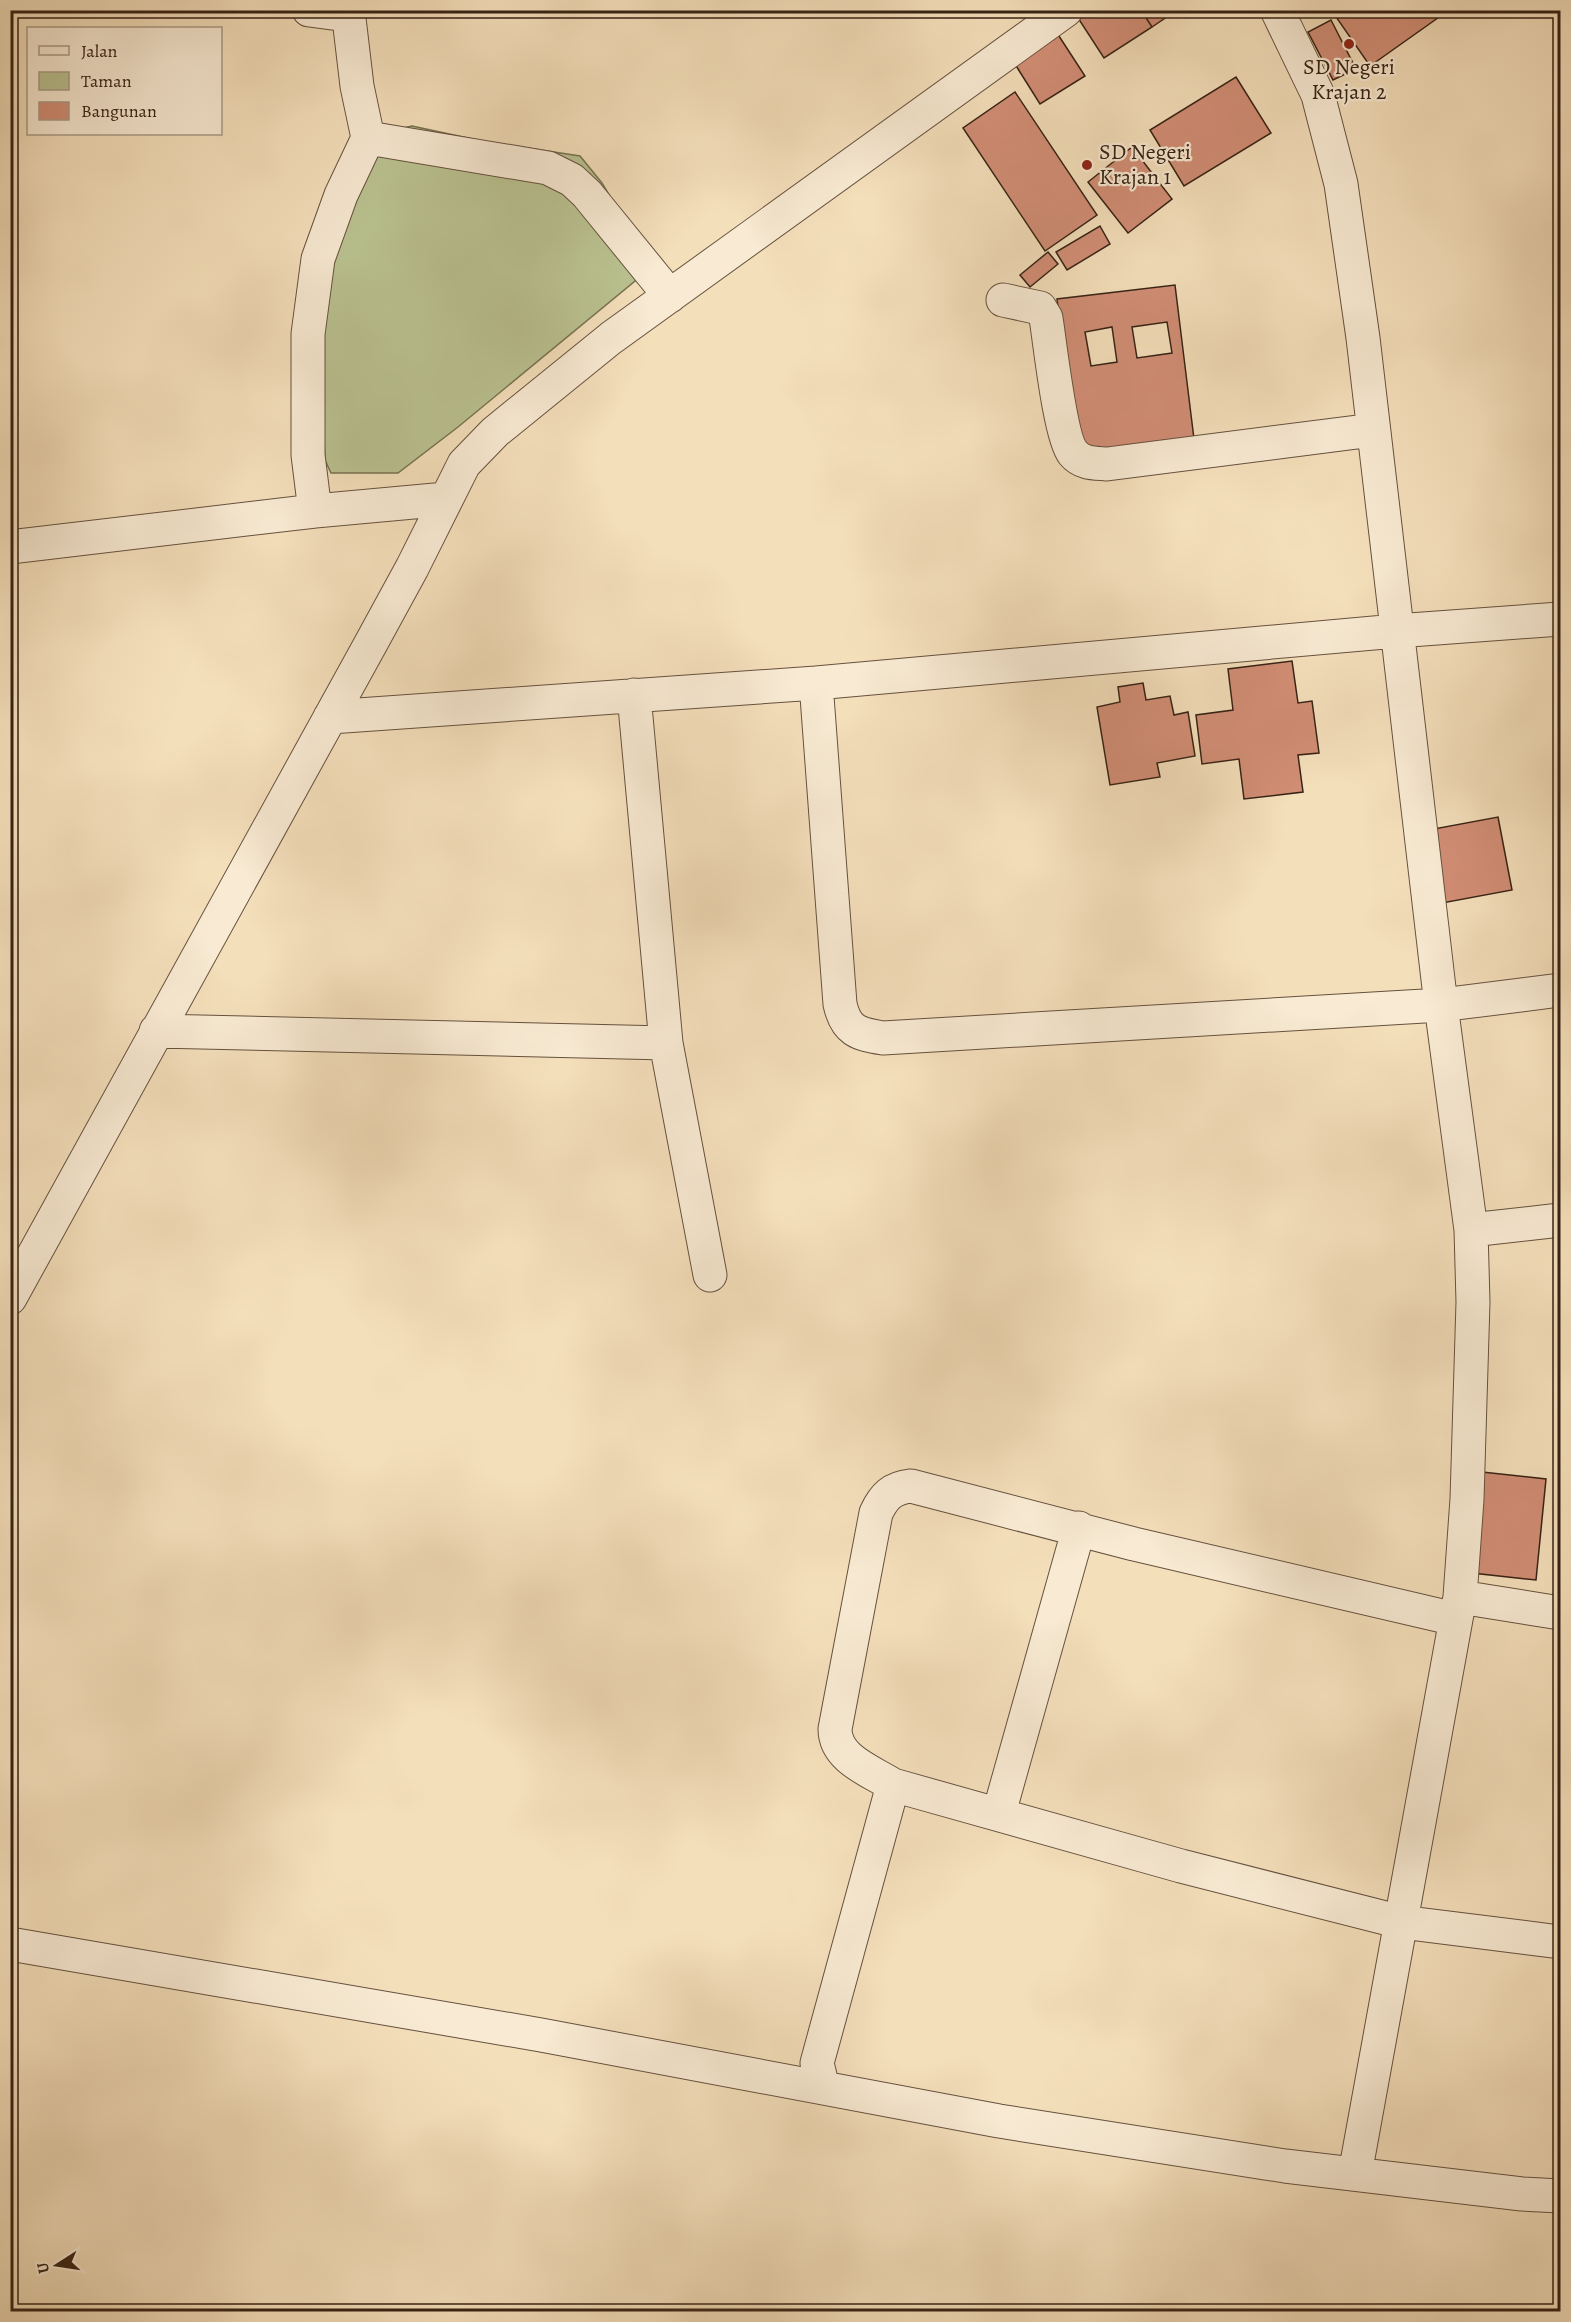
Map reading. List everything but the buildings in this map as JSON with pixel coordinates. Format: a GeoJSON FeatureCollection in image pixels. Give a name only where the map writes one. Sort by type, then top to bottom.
{"type":"FeatureCollection","features":[{"type":"Feature","properties":{"kind":"street"},"geometry":{"type":"LineString","coordinates":[[309,10],[347,13],[357,86],[368,138],[341,195],[318,259],[308,334],[308,455],[315,511]]}},
{"type":"Feature","properties":{"kind":"street"},"geometry":{"type":"LineString","coordinates":[[10,1298],[412,568],[464,464],[495,432],[611,338],[1066,10]]}},
{"type":"Feature","properties":{"kind":"street"},"geometry":{"type":"LineString","coordinates":[[1277,10],[1318,95],[1341,184],[1363,338],[1441,1005],[1471,1230],[1473,1302],[1467,1476],[1457,1608],[1354,2174]]}},
{"type":"Feature","properties":{"kind":"street"},"geometry":{"type":"LineString","coordinates":[[368,138],[512,160],[548,168],[572,180],[587,194],[670,296]]}},
{"type":"Feature","properties":{"kind":"street"},"geometry":{"type":"LineString","coordinates":[[1003,300],[1040,308],[1046,318],[1064,432],[1073,453],[1085,462],[1107,464],[1373,430]]}},
{"type":"Feature","properties":{"kind":"street"},"geometry":{"type":"LineString","coordinates":[[10,547],[315,511],[446,499]]}},
{"type":"Feature","properties":{"kind":"street"},"geometry":{"type":"LineString","coordinates":[[330,717],[816,683],[1396,631],[1560,619]]}},
{"type":"Feature","properties":{"kind":"street"},"geometry":{"type":"LineString","coordinates":[[816,683],[840,1004],[843,1017],[852,1029],[865,1035],[883,1038],[1441,1005],[1560,990]]}},
{"type":"Feature","properties":{"kind":"street"},"geometry":{"type":"LineString","coordinates":[[634,695],[666,1043],[710,1275]]}},
{"type":"Feature","properties":{"kind":"street"},"geometry":{"type":"LineString","coordinates":[[156,1031],[666,1043]]}},
{"type":"Feature","properties":{"kind":"street"},"geometry":{"type":"LineString","coordinates":[[1471,1230],[1560,1220]]}},
{"type":"Feature","properties":{"kind":"street"},"geometry":{"type":"LineString","coordinates":[[1560,1613],[1457,1608],[1134,1544],[911,1486],[895,1489],[882,1500],[876,1513],[835,1729],[837,1744],[843,1753],[893,1785],[1181,1866],[1401,1922],[1560,1942]]}},
{"type":"Feature","properties":{"kind":"street"},"geometry":{"type":"LineString","coordinates":[[999,1813],[1079,1528]]}},
{"type":"Feature","properties":{"kind":"street"},"geometry":{"type":"LineString","coordinates":[[823,2088],[817,2063],[893,1785]]}},
{"type":"Feature","properties":{"kind":"street"},"geometry":{"type":"LineString","coordinates":[[10,1944],[541,2035],[999,2121],[1284,2166],[1522,2194],[1560,2196]]}},
{"type":"Feature","properties":{"kind":"green space"},"geometry":{"type":"Polygon","coordinates":[[[412,126],[482,141],[580,156],[602,183],[652,267],[458,427],[398,473],[331,473],[325,460],[320,341],[336,217],[385,132],[412,126]]]}},
{"type":"Feature","properties":{"kind":"place","name":"SD Negeri Krajan 2"},"geometry":{"type":"Point","coordinates":[1349,44]}},
{"type":"Feature","properties":{"kind":"place","name":"SD Negeri Krajan 1"},"geometry":{"type":"Point","coordinates":[1087,165]}}]}
